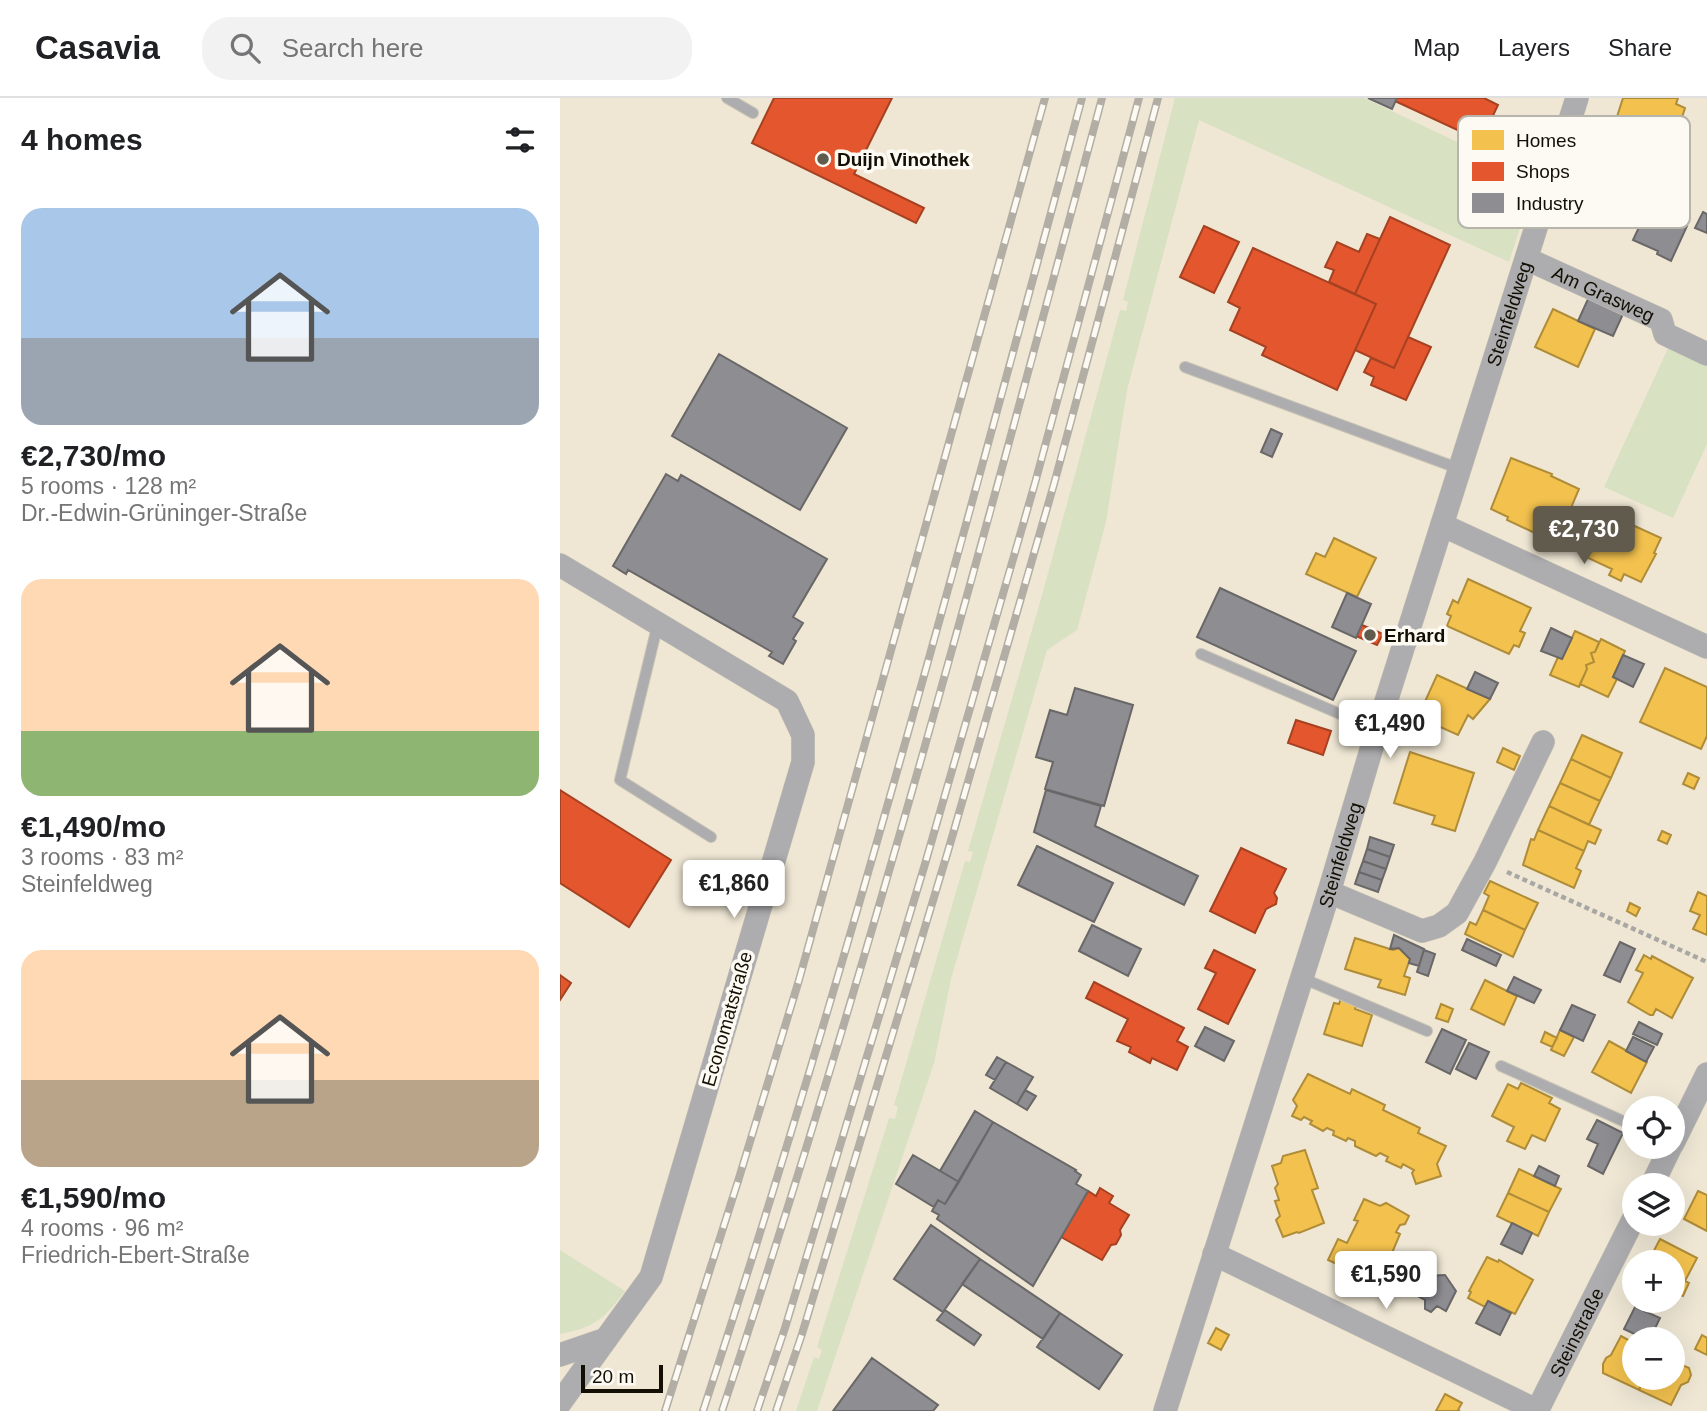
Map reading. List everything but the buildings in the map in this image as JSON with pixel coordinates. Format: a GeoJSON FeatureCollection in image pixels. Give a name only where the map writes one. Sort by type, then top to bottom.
{"type":"FeatureCollection","features":[{"type":"Feature","properties":{"kind":"street","name":"Steinfeldweg"},"geometry":{"type":"LineString","coordinates":[[1571,116],[1577,98]]}},
{"type":"Feature","properties":{"kind":"street","name":"Steinfeldweg"},"geometry":{"type":"LineString","coordinates":[[1165,1411],[1537,228]]}},
{"type":"Feature","properties":{"kind":"street","name":"Am Grasweg"},"geometry":{"type":"LineString","coordinates":[[1527,259],[1661,320],[1665,334],[1707,354]]}},
{"type":"Feature","properties":{"kind":"street"},"geometry":{"type":"LineString","coordinates":[[1442,525],[1707,647]]}},
{"type":"Feature","properties":{"kind":"street","name":"Economatstraße"},"geometry":{"type":"LineString","coordinates":[[560,565],[787,701],[803,734],[803,762],[651,1278],[560,1403]]}},
{"type":"Feature","properties":{"kind":"street"},"geometry":{"type":"LineString","coordinates":[[1329,892],[1422,931],[1439,926],[1457,913],[1485,862],[1543,742]]}},
{"type":"Feature","properties":{"kind":"street"},"geometry":{"type":"LineString","coordinates":[[1685,1118],[1707,1074]]}},
{"type":"Feature","properties":{"kind":"street","name":"Steinstraße"},"geometry":{"type":"LineString","coordinates":[[1537,1411],[1625,1236]]}},
{"type":"Feature","properties":{"kind":"street"},"geometry":{"type":"LineString","coordinates":[[1213,1254],[1537,1411]]}},
{"type":"Feature","properties":{"kind":"street"},"geometry":{"type":"LineString","coordinates":[[560,1355],[606,1339]]}},
{"type":"Feature","properties":{"kind":"lane"},"geometry":{"type":"LineString","coordinates":[[727,98],[753,113]]}},
{"type":"Feature","properties":{"kind":"lane"},"geometry":{"type":"LineString","coordinates":[[1185,367],[1460,469]]}},
{"type":"Feature","properties":{"kind":"lane"},"geometry":{"type":"LineString","coordinates":[[658,623],[620,780],[711,837]]}},
{"type":"Feature","properties":{"kind":"lane"},"geometry":{"type":"LineString","coordinates":[[1201,654],[1377,730]]}},
{"type":"Feature","properties":{"kind":"lane"},"geometry":{"type":"LineString","coordinates":[[1302,978],[1427,1031]]}},
{"type":"Feature","properties":{"kind":"lane"},"geometry":{"type":"LineString","coordinates":[[1501,1066],[1622,1121]]}},
{"type":"Feature","properties":{"kind":"path"},"geometry":{"type":"LineString","coordinates":[[1485,862],[1707,962]]}},
{"type":"Feature","properties":{"kind":"green space"},"geometry":{"type":"Polygon","coordinates":[[[1175,98],[1364,98],[1458,142],[1458,228],[1520,228],[1509,262],[1199,120],[1127,390],[1106,522],[1077,630],[1047,650],[951,979],[934,1063],[817,1411],[796,1411],[814,1357],[819,1359],[822,1350],[817,1347],[889,1118],[895,1119],[898,1107],[894,1105],[965,861],[970,862],[973,852],[968,851],[1120,310],[1126,311],[1128,302],[1123,300],[1175,98]]]}},
{"type":"Feature","properties":{"kind":"green space"},"geometry":{"type":"Polygon","coordinates":[[[1669,346],[1707,363],[1707,444],[1673,518],[1604,487],[1669,346]]]}},
{"type":"Feature","properties":{"kind":"green space"},"geometry":{"type":"Polygon","coordinates":[[[560,1250],[625,1291],[598,1320],[582,1329],[560,1334],[560,1250]]]}},
{"type":"Feature","properties":{"kind":"railway"},"geometry":{"type":"LineString","coordinates":[[665,1411],[799,980],[1045,98]]}},
{"type":"Feature","properties":{"kind":"railway"},"geometry":{"type":"LineString","coordinates":[[703,1411],[854,921],[1082,98]]}},
{"type":"Feature","properties":{"kind":"railway"},"geometry":{"type":"LineString","coordinates":[[722,1411],[826,1085],[922,757],[1102,98]]}},
{"type":"Feature","properties":{"kind":"railway"},"geometry":{"type":"LineString","coordinates":[[757,1411],[785,1328],[925,864],[1035,483],[1139,98]]}},
{"type":"Feature","properties":{"kind":"railway"},"geometry":{"type":"LineString","coordinates":[[776,1411],[802,1334],[948,851],[1054,484],[1158,98]]}},
{"type":"Feature","properties":{"kind":"place","name":"Duijn Vinothek"},"geometry":{"type":"Point","coordinates":[823,159]}},
{"type":"Feature","properties":{"kind":"place","name":"Erhard"},"geometry":{"type":"Point","coordinates":[1370,635]}}]}
